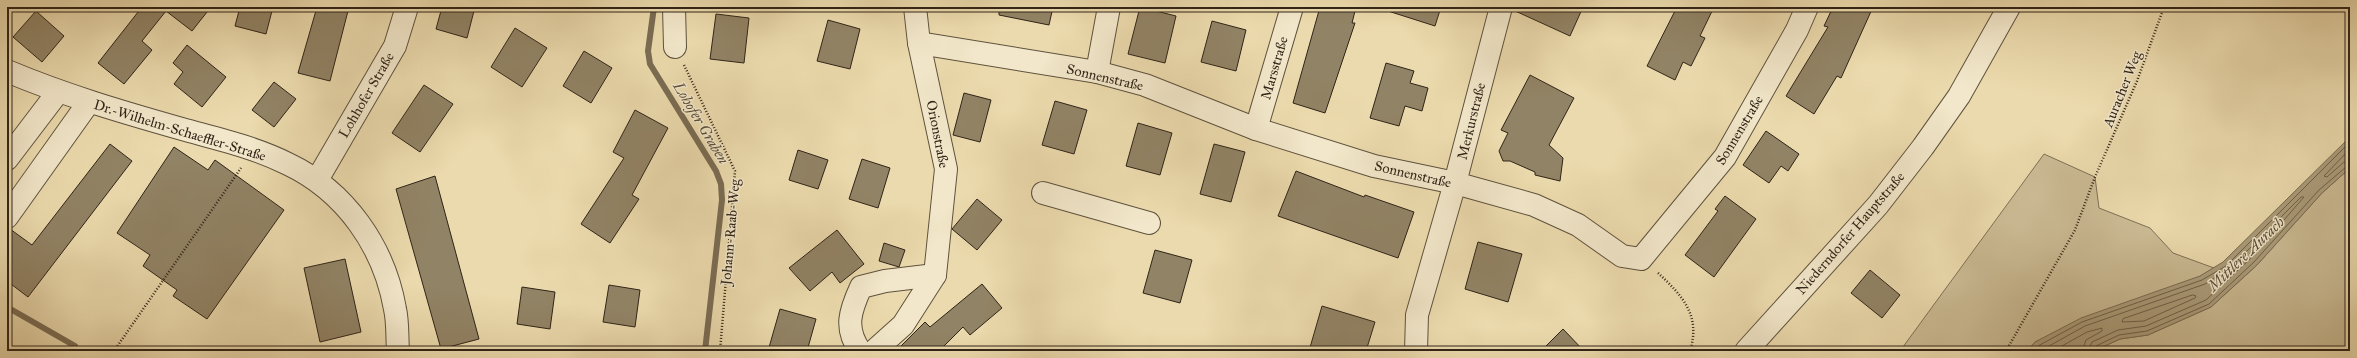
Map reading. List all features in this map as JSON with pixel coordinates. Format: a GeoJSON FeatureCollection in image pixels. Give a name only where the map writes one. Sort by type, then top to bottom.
{"type":"FeatureCollection","features":[{"type":"Feature","properties":{"kind":"street","name":"Lohhofer Straße"},"geometry":{"type":"LineString","coordinates":[[317,180],[395,46],[407,7]]}},
{"type":"Feature","properties":{"kind":"street"},"geometry":{"type":"LineString","coordinates":[[674,7],[675,47]]}},
{"type":"Feature","properties":{"kind":"street"},"geometry":{"type":"LineString","coordinates":[[915,7],[919,42]]}},
{"type":"Feature","properties":{"kind":"street"},"geometry":{"type":"LineString","coordinates":[[1097,72],[1109,7]]}},
{"type":"Feature","properties":{"kind":"street","name":"Marsstraße"},"geometry":{"type":"LineString","coordinates":[[1256,129],[1292,7]]}},
{"type":"Feature","properties":{"kind":"street","name":"Merkurstraße"},"geometry":{"type":"LineString","coordinates":[[1416,351],[1417,315],[1455,183],[1501,7]]}},
{"type":"Feature","properties":{"kind":"street","name":"Sonnenstraße"},"geometry":{"type":"LineString","coordinates":[[919,42],[1097,72],[1145,85],[1256,129],[1374,166],[1455,183],[1534,206],[1578,225],[1622,256],[1641,259],[1725,157],[1797,30],[1807,7]]}},
{"type":"Feature","properties":{"kind":"street","name":"Niederndorfer Hauptstraße"},"geometry":{"type":"LineString","coordinates":[[1746,351],[1878,205],[1923,147],[1959,96],[2009,7]]}},
{"type":"Feature","properties":{"kind":"street","name":"Orionstraße"},"geometry":{"type":"LineString","coordinates":[[874,351],[903,325],[934,274],[946,169],[919,42]]}},
{"type":"Feature","properties":{"kind":"street","name":"Dr.-Wilhelm-Schaeffler-Straße"},"geometry":{"type":"LineString","coordinates":[[7,71],[58,92],[89,102],[254,150],[288,163],[317,180],[336,197],[367,232],[385,270],[395,309],[398,351]]}},
{"type":"Feature","properties":{"kind":"street"},"geometry":{"type":"LineString","coordinates":[[7,159],[58,92]]}},
{"type":"Feature","properties":{"kind":"street"},"geometry":{"type":"LineString","coordinates":[[7,216],[89,102]]}},
{"type":"Feature","properties":{"kind":"street"},"geometry":{"type":"LineString","coordinates":[[1044,193],[1149,223]]}},
{"type":"Feature","properties":{"kind":"street"},"geometry":{"type":"LineString","coordinates":[[860,351],[851,338],[851,310],[861,287],[885,281],[934,274]]}},
{"type":"Feature","properties":{"kind":"path","name":"Auracher Weg"},"geometry":{"type":"LineString","coordinates":[[2006,351],[2075,230],[2095,177],[2137,81],[2164,7]]}},
{"type":"Feature","properties":{"kind":"path","name":"Johann-Raab-Weg"},"geometry":{"type":"LineString","coordinates":[[675,47],[736,171],[720,351]]}},
{"type":"Feature","properties":{"kind":"path"},"geometry":{"type":"LineString","coordinates":[[115,350],[254,150]]}},
{"type":"Feature","properties":{"kind":"path"},"geometry":{"type":"LineString","coordinates":[[1641,259],[1681,296],[1690,310],[1695,336],[1690,351]]}},
{"type":"Feature","properties":{"kind":"path"},"geometry":{"type":"LineString","coordinates":[[7,345],[14,351]]}},
{"type":"Feature","properties":{"kind":"shaded area"},"geometry":{"type":"Polygon","coordinates":[[[2044,154],[2095,177],[2099,208],[2150,228],[2173,253],[2214,268],[2201,276],[2035,342],[2027,351],[1900,351],[2044,154]]]}},
{"type":"Feature","properties":{"kind":"shaded area"},"geometry":{"type":"Polygon","coordinates":[[[2350,168],[2350,351],[2094,351],[2120,339],[2148,335],[2211,307],[2257,265],[2322,193],[2350,168]]]}},
{"type":"Feature","properties":{"kind":"water","name":"Mittlere Aurach"},"geometry":{"type":"Polygon","coordinates":[[[2350,137],[2350,168],[2322,193],[2257,265],[2211,307],[2148,335],[2120,339],[2094,351],[2027,351],[2035,342],[2081,318],[2200,276],[2223,262],[2350,137]]]}},
{"type":"Feature","properties":{"kind":"building"},"geometry":{"type":"Polygon","coordinates":[[[142,7],[211,7],[192,31],[166,11],[142,41],[152,50],[124,84],[98,63],[142,7]]]}},
{"type":"Feature","properties":{"kind":"building"},"geometry":{"type":"Polygon","coordinates":[[[240,7],[273,7],[266,34],[235,26],[240,7]]]}},
{"type":"Feature","properties":{"kind":"building"},"geometry":{"type":"Polygon","coordinates":[[[317,7],[349,7],[330,81],[298,73],[317,7]]]}},
{"type":"Feature","properties":{"kind":"building"},"geometry":{"type":"Polygon","coordinates":[[[442,7],[475,7],[467,38],[436,29],[442,7]]]}},
{"type":"Feature","properties":{"kind":"building"},"geometry":{"type":"Polygon","coordinates":[[[999,7],[1053,7],[1049,25],[999,15],[999,7]]]}},
{"type":"Feature","properties":{"kind":"building"},"geometry":{"type":"Polygon","coordinates":[[[1140,7],[1176,16],[1165,63],[1128,54],[1140,7]]]}},
{"type":"Feature","properties":{"kind":"building"},"geometry":{"type":"Polygon","coordinates":[[[1320,7],[1356,7],[1352,23],[1355,23],[1325,113],[1293,103],[1320,7]]]}},
{"type":"Feature","properties":{"kind":"building"},"geometry":{"type":"Polygon","coordinates":[[[1388,7],[1441,7],[1435,26],[1388,11],[1388,7]]]}},
{"type":"Feature","properties":{"kind":"building"},"geometry":{"type":"Polygon","coordinates":[[[1513,7],[1583,7],[1570,36],[1513,10],[1513,7]]]}},
{"type":"Feature","properties":{"kind":"building"},"geometry":{"type":"Polygon","coordinates":[[[1677,7],[1714,7],[1700,36],[1705,38],[1691,66],[1683,62],[1675,80],[1647,66],[1677,7]]]}},
{"type":"Feature","properties":{"kind":"building"},"geometry":{"type":"Polygon","coordinates":[[[1833,7],[1873,7],[1841,78],[1837,76],[1814,114],[1786,96],[1828,27],[1824,26],[1833,7]]]}},
{"type":"Feature","properties":{"kind":"building"},"geometry":{"type":"Polygon","coordinates":[[[36,11],[64,36],[42,62],[13,37],[36,11]]]}},
{"type":"Feature","properties":{"kind":"building"},"geometry":{"type":"Polygon","coordinates":[[[716,14],[749,18],[744,63],[710,59],[716,14]]]}},
{"type":"Feature","properties":{"kind":"building"},"geometry":{"type":"Polygon","coordinates":[[[828,20],[860,29],[850,69],[817,61],[828,20]]]}},
{"type":"Feature","properties":{"kind":"building"},"geometry":{"type":"Polygon","coordinates":[[[1212,21],[1246,30],[1236,71],[1201,62],[1212,21]]]}},
{"type":"Feature","properties":{"kind":"building"},"geometry":{"type":"Polygon","coordinates":[[[515,28],[547,48],[522,87],[491,67],[515,28]]]}},
{"type":"Feature","properties":{"kind":"building"},"geometry":{"type":"Polygon","coordinates":[[[187,45],[226,77],[202,107],[174,84],[183,72],[173,63],[187,45]]]}},
{"type":"Feature","properties":{"kind":"building"},"geometry":{"type":"Polygon","coordinates":[[[584,51],[612,68],[591,103],[563,86],[584,51]]]}},
{"type":"Feature","properties":{"kind":"building"},"geometry":{"type":"Polygon","coordinates":[[[1386,63],[1414,71],[1410,83],[1428,88],[1422,111],[1405,106],[1399,126],[1370,118],[1386,63]]]}},
{"type":"Feature","properties":{"kind":"building"},"geometry":{"type":"Polygon","coordinates":[[[1530,75],[1574,98],[1549,145],[1563,158],[1560,181],[1535,175],[1535,172],[1510,161],[1503,161],[1499,151],[1508,133],[1501,130],[1530,75]]]}},
{"type":"Feature","properties":{"kind":"building"},"geometry":{"type":"Polygon","coordinates":[[[274,82],[296,99],[274,127],[252,110],[274,82]]]}},
{"type":"Feature","properties":{"kind":"building"},"geometry":{"type":"Polygon","coordinates":[[[424,85],[453,104],[420,152],[392,133],[424,85]]]}},
{"type":"Feature","properties":{"kind":"building"},"geometry":{"type":"Polygon","coordinates":[[[964,93],[991,100],[980,142],[953,135],[964,93]]]}},
{"type":"Feature","properties":{"kind":"building"},"geometry":{"type":"Polygon","coordinates":[[[1055,101],[1087,110],[1074,154],[1042,145],[1055,101]]]}},
{"type":"Feature","properties":{"kind":"building"},"geometry":{"type":"Polygon","coordinates":[[[635,110],[668,128],[632,195],[639,199],[610,243],[581,224],[624,158],[613,152],[635,110]]]}},
{"type":"Feature","properties":{"kind":"building"},"geometry":{"type":"Polygon","coordinates":[[[1138,123],[1172,133],[1160,175],[1126,166],[1138,123]]]}},
{"type":"Feature","properties":{"kind":"building"},"geometry":{"type":"Polygon","coordinates":[[[1766,131],[1799,154],[1788,171],[1781,166],[1769,183],[1743,165],[1766,131]]]}},
{"type":"Feature","properties":{"kind":"building"},"geometry":{"type":"Polygon","coordinates":[[[110,144],[132,161],[28,297],[7,281],[7,229],[10,229],[32,245],[110,144]]]}},
{"type":"Feature","properties":{"kind":"building"},"geometry":{"type":"Polygon","coordinates":[[[1214,144],[1245,152],[1231,202],[1200,194],[1214,144]]]}},
{"type":"Feature","properties":{"kind":"building"},"geometry":{"type":"Polygon","coordinates":[[[174,147],[208,170],[215,160],[284,210],[207,319],[173,296],[177,290],[143,266],[150,255],[117,233],[174,147]]]}},
{"type":"Feature","properties":{"kind":"building"},"geometry":{"type":"Polygon","coordinates":[[[798,150],[828,160],[818,189],[789,180],[798,150]]]}},
{"type":"Feature","properties":{"kind":"building"},"geometry":{"type":"Polygon","coordinates":[[[862,159],[890,168],[878,208],[849,199],[862,159]]]}},
{"type":"Feature","properties":{"kind":"building"},"geometry":{"type":"Polygon","coordinates":[[[1296,171],[1364,197],[1365,195],[1414,212],[1398,258],[1278,216],[1296,171]]]}},
{"type":"Feature","properties":{"kind":"building"},"geometry":{"type":"Polygon","coordinates":[[[435,176],[479,339],[441,349],[396,189],[435,176]]]}},
{"type":"Feature","properties":{"kind":"building"},"geometry":{"type":"Polygon","coordinates":[[[1725,196],[1756,219],[1714,277],[1685,255],[1718,211],[1715,209],[1725,196]]]}},
{"type":"Feature","properties":{"kind":"building"},"geometry":{"type":"Polygon","coordinates":[[[977,199],[1002,220],[977,250],[952,229],[977,199]]]}},
{"type":"Feature","properties":{"kind":"building"},"geometry":{"type":"Polygon","coordinates":[[[837,230],[864,264],[840,283],[832,272],[810,291],[789,268],[837,230]]]}},
{"type":"Feature","properties":{"kind":"building"},"geometry":{"type":"Polygon","coordinates":[[[1478,242],[1522,254],[1508,302],[1465,289],[1478,242]]]}},
{"type":"Feature","properties":{"kind":"building"},"geometry":{"type":"Polygon","coordinates":[[[884,243],[905,250],[899,267],[879,261],[884,243]]]}},
{"type":"Feature","properties":{"kind":"building"},"geometry":{"type":"Polygon","coordinates":[[[1155,250],[1192,260],[1180,303],[1143,293],[1155,250]]]}},
{"type":"Feature","properties":{"kind":"building"},"geometry":{"type":"Polygon","coordinates":[[[345,259],[361,332],[320,342],[304,268],[345,259]]]}},
{"type":"Feature","properties":{"kind":"building"},"geometry":{"type":"Polygon","coordinates":[[[1870,270],[1900,295],[1882,318],[1851,293],[1870,270]]]}},
{"type":"Feature","properties":{"kind":"building"},"geometry":{"type":"Polygon","coordinates":[[[982,284],[1002,308],[970,335],[963,327],[939,351],[896,351],[925,322],[930,327],[982,284]]]}},
{"type":"Feature","properties":{"kind":"building"},"geometry":{"type":"Polygon","coordinates":[[[609,285],[640,290],[635,327],[603,322],[609,285]]]}},
{"type":"Feature","properties":{"kind":"building"},"geometry":{"type":"Polygon","coordinates":[[[522,287],[555,292],[550,329],[517,324],[522,287]]]}},
{"type":"Feature","properties":{"kind":"building"},"geometry":{"type":"Polygon","coordinates":[[[1322,306],[1375,322],[1366,351],[1309,351],[1322,306]]]}},
{"type":"Feature","properties":{"kind":"building"},"geometry":{"type":"Polygon","coordinates":[[[780,309],[816,319],[807,351],[768,351],[780,309]]]}},
{"type":"Feature","properties":{"kind":"building"},"geometry":{"type":"Polygon","coordinates":[[[1563,329],[1584,351],[1541,351],[1563,329]]]}},
{"type":"Feature","properties":{"kind":"waterway","name":"Lohofer Graben"},"geometry":{"type":"LineString","coordinates":[[654,7],[648,51],[650,64],[716,171],[721,184],[722,200],[705,351]]}},
{"type":"Feature","properties":{"kind":"waterway","name":"Lohofer Graben"},"geometry":{"type":"LineString","coordinates":[[7,307],[75,346]]}}]}
